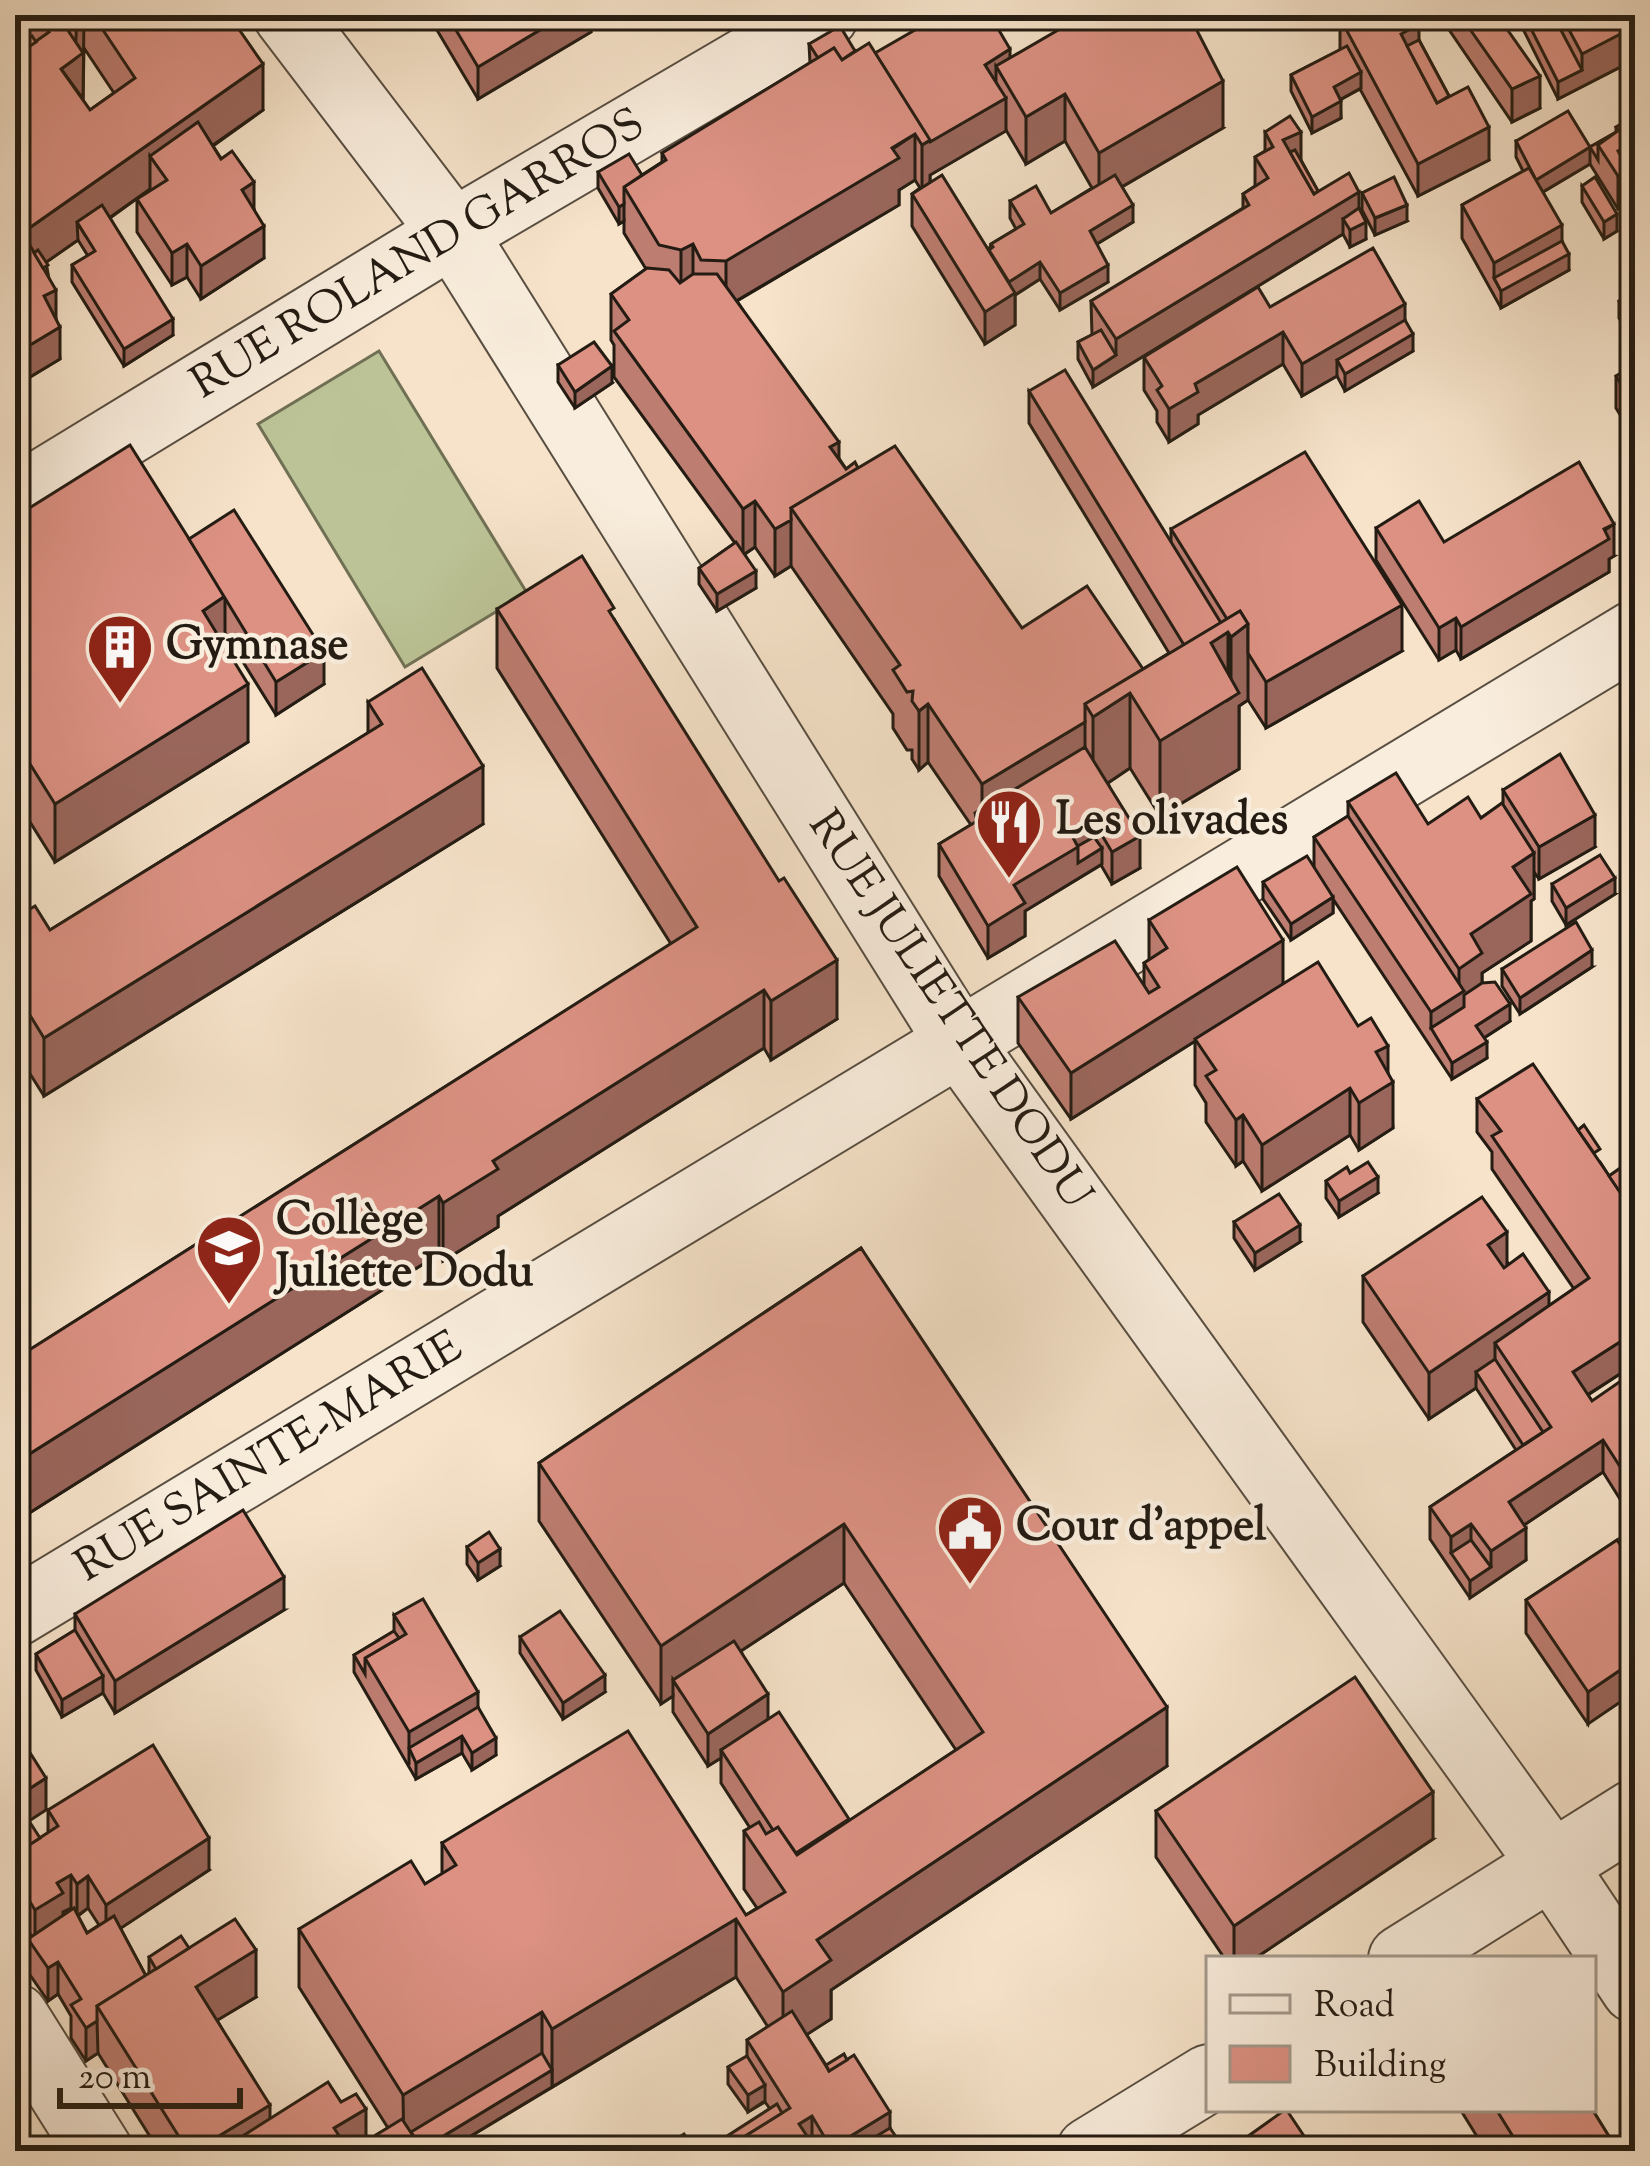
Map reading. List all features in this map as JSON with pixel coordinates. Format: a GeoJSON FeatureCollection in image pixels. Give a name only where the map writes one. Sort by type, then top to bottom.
{"type":"FeatureCollection","features":[{"type":"Feature","properties":{"kind":"street","name":"RUE JULIETTE DODU"},"geometry":{"type":"LineString","coordinates":[[287,15],[453,233],[959,1042],[1552,1866],[1635,1989]]}},
{"type":"Feature","properties":{"kind":"street","name":"RUE ROLAND GARROS"},"geometry":{"type":"LineString","coordinates":[[15,500],[453,233],[825,15]]}},
{"type":"Feature","properties":{"kind":"street","name":"RUE SAINTE-MARIE"},"geometry":{"type":"LineString","coordinates":[[15,1613],[1635,634]]}},
{"type":"Feature","properties":{"kind":"street"},"geometry":{"type":"LineString","coordinates":[[1407,1956],[1635,1813]]}},
{"type":"Feature","properties":{"kind":"street"},"geometry":{"type":"LineString","coordinates":[[15,2017],[99,2151]]}},
{"type":"Feature","properties":{"kind":"street"},"geometry":{"type":"LineString","coordinates":[[1090,2151],[1206,2080]]}},
{"type":"Feature","properties":{"kind":"green space"},"geometry":{"type":"Polygon","coordinates":[[[379,351],[527,593],[405,667],[258,424],[379,351]]]}},
{"type":"Feature","properties":{"kind":"building"},"geometry":{"type":"Polygon","coordinates":[[[38,15],[63,15],[59,17],[83,53],[61,69],[90,110],[135,78],[93,15],[229,15],[263,64],[15,238],[15,56],[49,32],[38,15]]]}},
{"type":"Feature","properties":{"kind":"building"},"geometry":{"type":"Polygon","coordinates":[[[447,15],[565,15],[478,67],[447,15]]]}},
{"type":"Feature","properties":{"kind":"building"},"geometry":{"type":"Polygon","coordinates":[[[941,15],[990,15],[1010,49],[985,65],[1006,98],[930,142],[875,53],[941,15]]]}},
{"type":"Feature","properties":{"kind":"building"},"geometry":{"type":"Polygon","coordinates":[[[1084,15],[1189,15],[1223,81],[1099,153],[1065,94],[1026,117],[996,66],[1084,15]]]}},
{"type":"Feature","properties":{"kind":"building"},"geometry":{"type":"Polygon","coordinates":[[[1414,15],[1419,24],[1401,34],[1437,103],[1468,87],[1489,127],[1418,164],[1340,18],[1414,15]]]}},
{"type":"Feature","properties":{"kind":"building"},"geometry":{"type":"Polygon","coordinates":[[[1460,15],[1497,15],[1540,76],[1512,89],[1460,15]]]}},
{"type":"Feature","properties":{"kind":"building"},"geometry":{"type":"Polygon","coordinates":[[[1524,15],[1553,15],[1582,70],[1558,82],[1524,15]]]}},
{"type":"Feature","properties":{"kind":"building"},"geometry":{"type":"Polygon","coordinates":[[[1561,15],[1627,15],[1622,18],[1628,30],[1582,54],[1561,15]]]}},
{"type":"Feature","properties":{"kind":"building"},"geometry":{"type":"Polygon","coordinates":[[[840,26],[855,51],[842,60],[834,48],[818,58],[809,44],[840,26]]]}},
{"type":"Feature","properties":{"kind":"building"},"geometry":{"type":"Polygon","coordinates":[[[32,36],[36,42],[15,56],[15,47],[32,36]]]}},
{"type":"Feature","properties":{"kind":"building"},"geometry":{"type":"Polygon","coordinates":[[[1419,40],[1449,96],[1437,103],[1407,46],[1419,40]]]}},
{"type":"Feature","properties":{"kind":"building"},"geometry":{"type":"Polygon","coordinates":[[[869,43],[930,140],[922,145],[915,134],[892,148],[899,158],[726,261],[701,260],[693,244],[681,250],[659,245],[624,187],[666,160],[662,153],[834,48],[842,60],[869,43]]]}},
{"type":"Feature","properties":{"kind":"building"},"geometry":{"type":"Polygon","coordinates":[[[1347,46],[1361,72],[1334,87],[1341,101],[1312,117],[1291,75],[1347,46]]]}},
{"type":"Feature","properties":{"kind":"building"},"geometry":{"type":"Polygon","coordinates":[[[1568,111],[1590,147],[1536,180],[1516,141],[1568,111]]]}},
{"type":"Feature","properties":{"kind":"building"},"geometry":{"type":"Polygon","coordinates":[[[1290,116],[1301,132],[1283,140],[1314,194],[1349,173],[1359,192],[1116,339],[1091,301],[1249,205],[1243,194],[1268,178],[1255,157],[1273,147],[1265,132],[1290,116]]]}},
{"type":"Feature","properties":{"kind":"building"},"geometry":{"type":"Polygon","coordinates":[[[1635,116],[1635,143],[1618,151],[1629,171],[1618,176],[1598,145],[1635,116]]]}},
{"type":"Feature","properties":{"kind":"building"},"geometry":{"type":"Polygon","coordinates":[[[198,122],[221,159],[232,151],[254,182],[242,190],[264,226],[201,266],[187,244],[172,253],[137,199],[167,180],[150,156],[198,122]]]}},
{"type":"Feature","properties":{"kind":"building"},"geometry":{"type":"Polygon","coordinates":[[[1295,150],[1318,191],[1314,194],[1290,152],[1295,150]]]}},
{"type":"Feature","properties":{"kind":"building"},"geometry":{"type":"Polygon","coordinates":[[[629,154],[642,175],[624,187],[624,204],[619,207],[598,172],[629,154]]]}},
{"type":"Feature","properties":{"kind":"building"},"geometry":{"type":"Polygon","coordinates":[[[1529,168],[1562,225],[1494,263],[1462,205],[1529,168]]]}},
{"type":"Feature","properties":{"kind":"building"},"geometry":{"type":"Polygon","coordinates":[[[942,175],[1015,293],[985,312],[912,194],[942,175]]]}},
{"type":"Feature","properties":{"kind":"building"},"geometry":{"type":"Polygon","coordinates":[[[1115,175],[1133,205],[1090,231],[1108,265],[1060,293],[1040,262],[1009,282],[989,250],[991,244],[1024,224],[1010,201],[1036,186],[1051,213],[1115,175]]]}},
{"type":"Feature","properties":{"kind":"building"},"geometry":{"type":"Polygon","coordinates":[[[1394,177],[1407,205],[1375,218],[1362,193],[1394,177]]]}},
{"type":"Feature","properties":{"kind":"building"},"geometry":{"type":"Polygon","coordinates":[[[1595,177],[1617,214],[1604,222],[1582,186],[1595,177]]]}},
{"type":"Feature","properties":{"kind":"building"},"geometry":{"type":"Polygon","coordinates":[[[102,205],[173,319],[124,349],[72,265],[95,251],[77,222],[102,205]]]}},
{"type":"Feature","properties":{"kind":"building"},"geometry":{"type":"Polygon","coordinates":[[[1359,208],[1366,222],[1350,230],[1343,219],[1359,208]]]}},
{"type":"Feature","properties":{"kind":"building"},"geometry":{"type":"Polygon","coordinates":[[[1562,241],[1569,254],[1501,291],[1494,278],[1562,241]]]}},
{"type":"Feature","properties":{"kind":"building"},"geometry":{"type":"Polygon","coordinates":[[[28,242],[56,290],[44,296],[60,327],[15,354],[15,251],[28,242]]]}},
{"type":"Feature","properties":{"kind":"building"},"geometry":{"type":"Polygon","coordinates":[[[1373,248],[1405,304],[1302,364],[1283,332],[1195,384],[1198,392],[1169,409],[1157,390],[1162,386],[1144,357],[1258,287],[1270,307],[1373,248]]]}},
{"type":"Feature","properties":{"kind":"building"},"geometry":{"type":"Polygon","coordinates":[[[38,250],[48,265],[43,268],[34,253],[38,250]]]}},
{"type":"Feature","properties":{"kind":"building"},"geometry":{"type":"Polygon","coordinates":[[[647,268],[669,270],[680,283],[693,274],[717,274],[839,442],[830,447],[846,469],[855,462],[858,468],[791,508],[791,520],[775,529],[755,501],[743,509],[614,331],[629,320],[611,294],[647,268]]]}},
{"type":"Feature","properties":{"kind":"building"},"geometry":{"type":"Polygon","coordinates":[[[1635,293],[1635,328],[1619,301],[1635,293]]]}},
{"type":"Feature","properties":{"kind":"building"},"geometry":{"type":"Polygon","coordinates":[[[1405,320],[1413,334],[1345,374],[1337,360],[1405,320]]]}},
{"type":"Feature","properties":{"kind":"building"},"geometry":{"type":"Polygon","coordinates":[[[1101,330],[1116,355],[1093,370],[1078,342],[1101,330]]]}},
{"type":"Feature","properties":{"kind":"building"},"geometry":{"type":"Polygon","coordinates":[[[594,342],[612,366],[575,392],[558,365],[594,342]]]}},
{"type":"Feature","properties":{"kind":"building"},"geometry":{"type":"Polygon","coordinates":[[[1635,365],[1635,407],[1616,376],[1635,365]]]}},
{"type":"Feature","properties":{"kind":"building"},"geometry":{"type":"Polygon","coordinates":[[[1065,370],[1221,623],[1184,645],[1029,391],[1065,370]]]}},
{"type":"Feature","properties":{"kind":"building","name":"Gymnase"},"geometry":{"type":"Polygon","coordinates":[[[130,445],[225,596],[203,611],[248,684],[55,804],[15,740],[15,517],[130,445]]]}},
{"type":"Feature","properties":{"kind":"building"},"geometry":{"type":"Polygon","coordinates":[[[895,446],[1022,628],[1087,586],[1143,669],[1085,704],[1085,722],[982,784],[928,704],[919,711],[912,701],[913,691],[907,692],[893,670],[900,665],[791,508],[895,446]]]}},
{"type":"Feature","properties":{"kind":"building"},"geometry":{"type":"Polygon","coordinates":[[[1305,452],[1402,605],[1266,682],[1248,653],[1248,624],[1240,611],[1227,619],[1171,529],[1305,452]]]}},
{"type":"Feature","properties":{"kind":"building"},"geometry":{"type":"Polygon","coordinates":[[[1579,462],[1614,524],[1604,529],[1609,539],[1461,627],[1456,618],[1439,628],[1376,528],[1419,501],[1444,542],[1579,462]]]}},
{"type":"Feature","properties":{"kind":"building"},"geometry":{"type":"Polygon","coordinates":[[[234,510],[324,652],[276,682],[189,539],[234,510]]]}},
{"type":"Feature","properties":{"kind":"building"},"geometry":{"type":"Polygon","coordinates":[[[736,542],[756,571],[717,594],[699,568],[736,542]]]}},
{"type":"Feature","properties":{"kind":"building"},"geometry":{"type":"Polygon","coordinates":[[[582,556],[614,608],[609,611],[779,881],[784,878],[837,960],[771,1001],[764,990],[493,1161],[498,1169],[443,1203],[439,1196],[15,1463],[15,1359],[697,927],[497,609],[582,556]]]}},
{"type":"Feature","properties":{"kind":"building"},"geometry":{"type":"Polygon","coordinates":[[[1240,611],[1248,624],[1231,637],[1228,632],[1211,643],[1239,693],[1160,741],[1130,693],[1093,717],[1085,704],[1240,611]]]}},
{"type":"Feature","properties":{"kind":"building"},"geometry":{"type":"Polygon","coordinates":[[[422,668],[483,766],[44,1038],[15,991],[15,918],[35,906],[50,930],[382,724],[368,702],[422,668]]]}},
{"type":"Feature","properties":{"kind":"building"},"geometry":{"type":"Polygon","coordinates":[[[1085,747],[1140,836],[1112,852],[1094,822],[1071,834],[1078,847],[1014,885],[1025,903],[988,926],[939,844],[977,821],[975,813],[1085,747]]]}},
{"type":"Feature","properties":{"kind":"building"},"geometry":{"type":"Polygon","coordinates":[[[1560,754],[1595,815],[1539,847],[1503,790],[1560,754]]]}},
{"type":"Feature","properties":{"kind":"building"},"geometry":{"type":"Polygon","coordinates":[[[1396,773],[1428,824],[1468,797],[1481,818],[1502,803],[1534,853],[1513,867],[1531,894],[1471,934],[1482,953],[1459,969],[1348,802],[1396,773]]]}},
{"type":"Feature","properties":{"kind":"building"},"geometry":{"type":"Polygon","coordinates":[[[1348,816],[1464,991],[1431,1012],[1314,837],[1348,816]]]}},
{"type":"Feature","properties":{"kind":"building"},"geometry":{"type":"Polygon","coordinates":[[[1094,837],[1102,848],[1078,863],[1078,846],[1094,837]]]}},
{"type":"Feature","properties":{"kind":"building"},"geometry":{"type":"Polygon","coordinates":[[[1600,855],[1615,878],[1566,908],[1552,884],[1600,855]]]}},
{"type":"Feature","properties":{"kind":"building"},"geometry":{"type":"Polygon","coordinates":[[[1307,856],[1333,897],[1291,924],[1263,882],[1307,856]]]}},
{"type":"Feature","properties":{"kind":"building"},"geometry":{"type":"Polygon","coordinates":[[[1237,867],[1283,940],[1071,1073],[1018,997],[1115,941],[1149,993],[1159,987],[1144,963],[1167,948],[1149,920],[1237,867]]]}},
{"type":"Feature","properties":{"kind":"building"},"geometry":{"type":"Polygon","coordinates":[[[1576,922],[1592,950],[1520,998],[1502,969],[1576,922]]]}},
{"type":"Feature","properties":{"kind":"building"},"geometry":{"type":"Polygon","coordinates":[[[1318,962],[1358,1026],[1371,1018],[1388,1046],[1376,1052],[1393,1082],[1359,1103],[1350,1088],[1262,1145],[1243,1115],[1236,1120],[1206,1076],[1216,1070],[1195,1039],[1318,962]]]}},
{"type":"Feature","properties":{"kind":"building"},"geometry":{"type":"Polygon","coordinates":[[[1495,982],[1510,1004],[1476,1026],[1487,1042],[1452,1063],[1431,1028],[1464,1007],[1464,995],[1482,983],[1495,982]]]}},
{"type":"Feature","properties":{"kind":"building"},"geometry":{"type":"Polygon","coordinates":[[[1533,1064],[1635,1214],[1635,1247],[1622,1257],[1635,1276],[1635,1351],[1626,1338],[1573,1372],[1592,1401],[1628,1376],[1635,1386],[1635,1490],[1603,1440],[1509,1502],[1526,1528],[1491,1551],[1471,1524],[1451,1537],[1430,1507],[1551,1427],[1495,1343],[1589,1278],[1492,1136],[1501,1131],[1477,1099],[1533,1064]]]}},
{"type":"Feature","properties":{"kind":"building"},"geometry":{"type":"Polygon","coordinates":[[[1584,1125],[1600,1149],[1594,1153],[1578,1130],[1584,1125]]]}},
{"type":"Feature","properties":{"kind":"building"},"geometry":{"type":"Polygon","coordinates":[[[1368,1162],[1378,1177],[1339,1201],[1326,1181],[1347,1167],[1350,1173],[1368,1162]]]}},
{"type":"Feature","properties":{"kind":"building"},"geometry":{"type":"Polygon","coordinates":[[[1626,1164],[1635,1178],[1635,1204],[1630,1207],[1609,1176],[1626,1164]]]}},
{"type":"Feature","properties":{"kind":"building"},"geometry":{"type":"Polygon","coordinates":[[[1279,1194],[1300,1225],[1255,1253],[1234,1222],[1279,1194]]]}},
{"type":"Feature","properties":{"kind":"building"},"geometry":{"type":"Polygon","coordinates":[[[1482,1197],[1507,1232],[1488,1245],[1504,1268],[1523,1254],[1549,1292],[1429,1373],[1363,1276],[1482,1197]]]}},
{"type":"Feature","properties":{"kind":"building"},"geometry":{"type":"Polygon","coordinates":[[[861,1248],[1167,1707],[817,1940],[831,1960],[783,1992],[736,1919],[552,2029],[542,2012],[403,2095],[299,1929],[411,1861],[425,1884],[456,1865],[442,1843],[628,1731],[746,1915],[785,1892],[744,1831],[759,1822],[766,1834],[778,1827],[797,1855],[983,1732],[844,1524],[661,1646],[539,1463],[861,1248]]]}},
{"type":"Feature","properties":{"kind":"building"},"geometry":{"type":"Polygon","coordinates":[[[1495,1359],[1543,1432],[1523,1445],[1476,1372],[1495,1359]]]}},
{"type":"Feature","properties":{"kind":"building"},"geometry":{"type":"Polygon","coordinates":[[[243,1510],[284,1577],[115,1681],[75,1614],[243,1510]]]}},
{"type":"Feature","properties":{"kind":"building"},"geometry":{"type":"Polygon","coordinates":[[[489,1532],[500,1549],[478,1563],[467,1547],[489,1532]]]}},
{"type":"Feature","properties":{"kind":"building"},"geometry":{"type":"Polygon","coordinates":[[[1471,1540],[1491,1567],[1470,1581],[1451,1553],[1471,1540]]]}},
{"type":"Feature","properties":{"kind":"building"},"geometry":{"type":"Polygon","coordinates":[[[1617,1540],[1635,1566],[1635,1660],[1588,1692],[1526,1600],[1617,1540]]]}},
{"type":"Feature","properties":{"kind":"building"},"geometry":{"type":"Polygon","coordinates":[[[423,1599],[478,1692],[409,1732],[365,1658],[406,1634],[394,1615],[423,1599]]]}},
{"type":"Feature","properties":{"kind":"building"},"geometry":{"type":"Polygon","coordinates":[[[560,1611],[605,1675],[563,1703],[520,1637],[560,1611]]]}},
{"type":"Feature","properties":{"kind":"building"},"geometry":{"type":"Polygon","coordinates":[[[75,1630],[103,1676],[62,1700],[36,1654],[75,1630]]]}},
{"type":"Feature","properties":{"kind":"building"},"geometry":{"type":"Polygon","coordinates":[[[394,1631],[399,1638],[365,1658],[365,1674],[354,1655],[394,1631]]]}},
{"type":"Feature","properties":{"kind":"building"},"geometry":{"type":"Polygon","coordinates":[[[734,1641],[768,1694],[708,1734],[673,1680],[734,1641]]]}},
{"type":"Feature","properties":{"kind":"building"},"geometry":{"type":"Polygon","coordinates":[[[1355,1677],[1433,1792],[1234,1926],[1156,1811],[1355,1677]]]}},
{"type":"Feature","properties":{"kind":"building"},"geometry":{"type":"Polygon","coordinates":[[[478,1707],[496,1738],[472,1753],[462,1736],[416,1763],[409,1748],[478,1707]]]}},
{"type":"Feature","properties":{"kind":"building"},"geometry":{"type":"Polygon","coordinates":[[[779,1712],[849,1819],[796,1853],[778,1827],[773,1830],[721,1750],[779,1712]]]}},
{"type":"Feature","properties":{"kind":"building"},"geometry":{"type":"Polygon","coordinates":[[[15,1729],[46,1778],[15,1798],[15,1729]]]}},
{"type":"Feature","properties":{"kind":"building"},"geometry":{"type":"Polygon","coordinates":[[[153,1745],[209,1838],[106,1905],[88,1876],[77,1884],[71,1875],[57,1883],[63,1893],[35,1910],[19,1884],[15,1886],[15,1854],[58,1826],[48,1810],[153,1745]]]}},
{"type":"Feature","properties":{"kind":"building"},"geometry":{"type":"Polygon","coordinates":[[[29,1821],[40,1838],[15,1854],[15,1831],[29,1821]]]}},
{"type":"Feature","properties":{"kind":"building"},"geometry":{"type":"Polygon","coordinates":[[[74,1908],[87,1933],[114,1916],[146,1976],[97,2006],[97,2021],[86,2028],[71,2005],[81,1999],[58,1962],[48,1968],[28,1939],[74,1908]]]}},
{"type":"Feature","properties":{"kind":"building"},"geometry":{"type":"Polygon","coordinates":[[[235,1919],[256,1950],[196,1987],[270,2105],[188,2151],[97,2006],[235,1919]]]}},
{"type":"Feature","properties":{"kind":"building"},"geometry":{"type":"Polygon","coordinates":[[[181,1936],[189,1948],[156,1969],[149,1957],[181,1936]]]}},
{"type":"Feature","properties":{"kind":"building"},"geometry":{"type":"Polygon","coordinates":[[[792,2011],[829,2071],[854,2055],[890,2112],[831,2148],[812,2116],[799,2124],[817,2151],[721,2151],[790,2108],[747,2040],[792,2011]]]}},
{"type":"Feature","properties":{"kind":"building"},"geometry":{"type":"Polygon","coordinates":[[[542,2053],[552,2070],[422,2149],[411,2132],[542,2053]]]}},
{"type":"Feature","properties":{"kind":"building"},"geometry":{"type":"Polygon","coordinates":[[[844,2054],[847,2060],[829,2071],[826,2065],[844,2054]]]}},
{"type":"Feature","properties":{"kind":"building"},"geometry":{"type":"Polygon","coordinates":[[[747,2056],[765,2085],[748,2095],[728,2067],[747,2056]]]}},
{"type":"Feature","properties":{"kind":"building"},"geometry":{"type":"Polygon","coordinates":[[[328,2082],[341,2102],[356,2094],[366,2109],[334,2128],[349,2151],[219,2151],[328,2082]]]}},
{"type":"Feature","properties":{"kind":"building"},"geometry":{"type":"Polygon","coordinates":[[[777,2104],[782,2113],[721,2151],[704,2151],[777,2104]]]}},
{"type":"Feature","properties":{"kind":"building"},"geometry":{"type":"Polygon","coordinates":[[[1288,2112],[1314,2151],[1256,2151],[1247,2137],[1288,2112]]]}},
{"type":"Feature","properties":{"kind":"building"},"geometry":{"type":"Polygon","coordinates":[[[1498,2112],[1594,2112],[1618,2151],[1522,2151],[1498,2112]]]}},
{"type":"Feature","properties":{"kind":"building"},"geometry":{"type":"Polygon","coordinates":[[[402,2119],[423,2151],[386,2151],[376,2135],[402,2119]]]}},
{"type":"Feature","properties":{"kind":"building"},"geometry":{"type":"Polygon","coordinates":[[[890,2128],[901,2144],[890,2151],[852,2151],[890,2128]]]}},
{"type":"Feature","properties":{"kind":"building"},"geometry":{"type":"Polygon","coordinates":[[[684,2134],[695,2151],[657,2151],[684,2134]]]}},
{"type":"Feature","properties":{"kind":"place","name":"Gymnase"},"geometry":{"type":"Point","coordinates":[120,706]}},
{"type":"Feature","properties":{"kind":"place","name":"Les olivades"},"geometry":{"type":"Point","coordinates":[1009,881]}},
{"type":"Feature","properties":{"kind":"place","name":"Collège Juliette Dodu"},"geometry":{"type":"Point","coordinates":[229,1307]}},
{"type":"Feature","properties":{"kind":"place","name":"Cour d'appel"},"geometry":{"type":"Point","coordinates":[970,1587]}}]}
